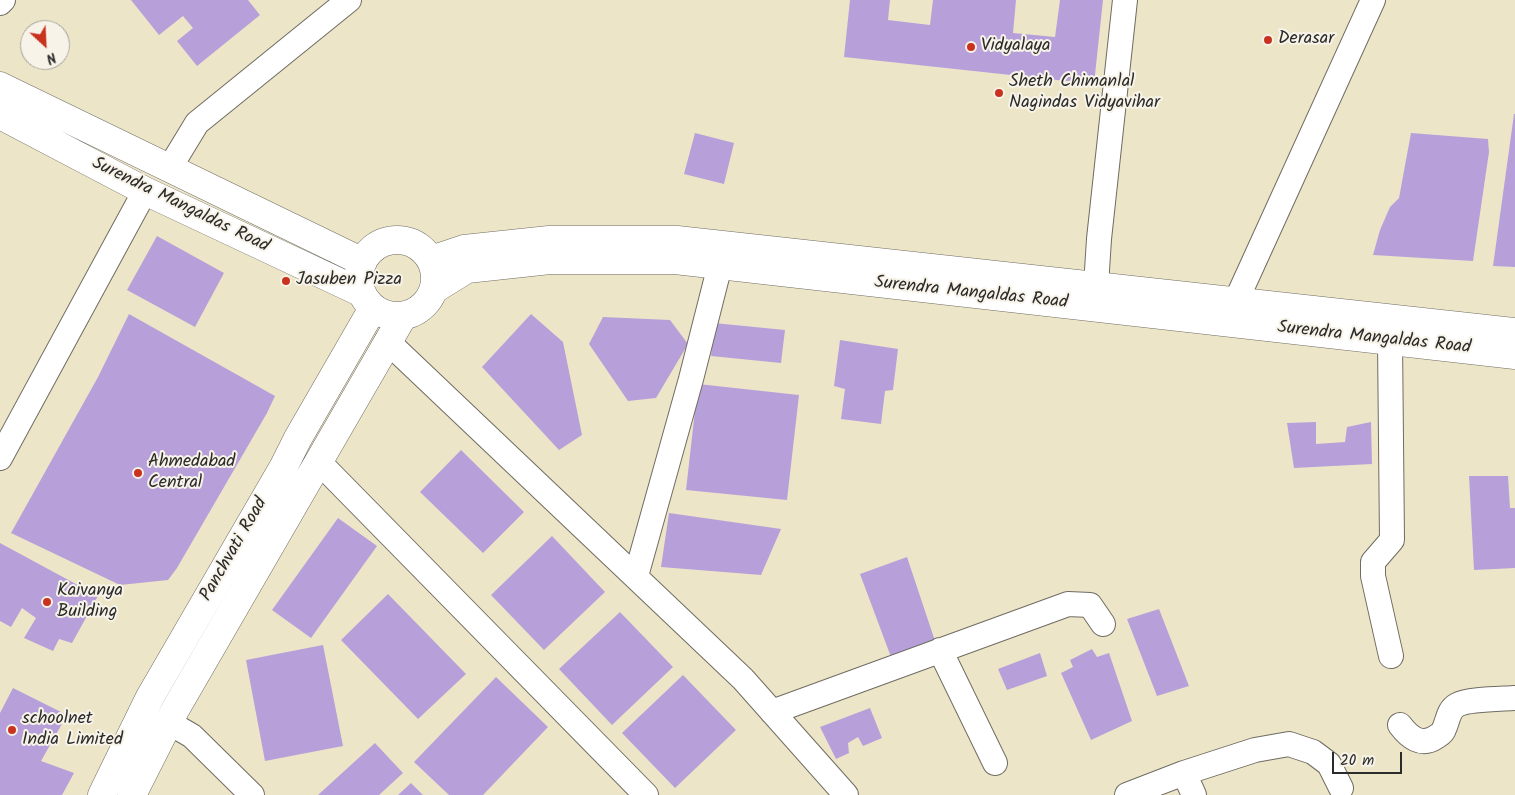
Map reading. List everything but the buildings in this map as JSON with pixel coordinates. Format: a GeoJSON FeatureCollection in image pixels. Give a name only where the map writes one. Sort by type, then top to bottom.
{"type":"FeatureCollection","features":[{"type":"Feature","properties":{"kind":"main road","name":"Surendra Mangaldas Road"},"geometry":{"type":"LineString","coordinates":[[0,86],[363,262]]}},
{"type":"Feature","properties":{"kind":"main road","name":"Surendra Mangaldas Road"},"geometry":{"type":"LineString","coordinates":[[0,115],[145,191],[368,300]]}},
{"type":"Feature","properties":{"kind":"main road"},"geometry":{"type":"LineString","coordinates":[[394,240],[409,242],[422,249],[431,260],[434,270],[435,280],[429,300],[413,313],[402,316],[382,313],[368,300],[359,283],[359,272],[363,262],[369,252],[381,244],[394,240]]}},
{"type":"Feature","properties":{"kind":"main road","name":"Surendra Mangaldas Road"},"geometry":{"type":"LineString","coordinates":[[431,260],[464,249],[549,240],[677,240],[1515,332]]}},
{"type":"Feature","properties":{"kind":"main road","name":"Surendra Mangaldas Road"},"geometry":{"type":"LineString","coordinates":[[433,290],[466,269],[550,260],[675,260],[1515,355]]}},
{"type":"Feature","properties":{"kind":"main road","name":"Panchvati Road"},"geometry":{"type":"LineString","coordinates":[[102,795],[150,697],[284,466],[368,300]]}},
{"type":"Feature","properties":{"kind":"main road","name":"Panchvati Road"},"geometry":{"type":"LineString","coordinates":[[132,795],[168,722],[402,316]]}},
{"type":"Feature","properties":{"kind":"street"},"geometry":{"type":"LineString","coordinates":[[0,3],[3,0]]}},
{"type":"Feature","properties":{"kind":"street"},"geometry":{"type":"LineString","coordinates":[[169,169],[197,124],[349,0]]}},
{"type":"Feature","properties":{"kind":"street"},"geometry":{"type":"LineString","coordinates":[[1096,286],[1099,238],[1125,0]]}},
{"type":"Feature","properties":{"kind":"street"},"geometry":{"type":"LineString","coordinates":[[1236,301],[1374,0]]}},
{"type":"Feature","properties":{"kind":"street"},"geometry":{"type":"LineString","coordinates":[[0,458],[145,191]]}},
{"type":"Feature","properties":{"kind":"street"},"geometry":{"type":"LineString","coordinates":[[636,576],[720,265]]}},
{"type":"Feature","properties":{"kind":"street"},"geometry":{"type":"LineString","coordinates":[[387,341],[743,679],[846,795]]}},
{"type":"Feature","properties":{"kind":"street"},"geometry":{"type":"LineString","coordinates":[[1390,341],[1392,540],[1373,562],[1373,576],[1391,656]]}},
{"type":"Feature","properties":{"kind":"street"},"geometry":{"type":"LineString","coordinates":[[318,461],[646,795]]}},
{"type":"Feature","properties":{"kind":"street"},"geometry":{"type":"LineString","coordinates":[[772,712],[1068,604],[1090,605],[1103,624]]}},
{"type":"Feature","properties":{"kind":"street"},"geometry":{"type":"LineString","coordinates":[[940,650],[995,762]]}},
{"type":"Feature","properties":{"kind":"street"},"geometry":{"type":"LineString","coordinates":[[1400,725],[1408,735],[1416,740],[1424,742],[1433,740],[1444,730],[1450,712],[1456,706],[1467,702],[1515,698]]}},
{"type":"Feature","properties":{"kind":"street"},"geometry":{"type":"LineString","coordinates":[[168,722],[192,736],[252,795]]}},
{"type":"Feature","properties":{"kind":"street"},"geometry":{"type":"LineString","coordinates":[[1127,795],[1184,773],[1255,750],[1289,744],[1313,752],[1329,764],[1341,788]]}},
{"type":"Feature","properties":{"kind":"street"},"geometry":{"type":"LineString","coordinates":[[1184,773],[1194,795]]}},
{"type":"Feature","properties":{"kind":"place","name":"Derasar"},"geometry":{"type":"Point","coordinates":[1268,40]}},
{"type":"Feature","properties":{"kind":"place","name":"Vidyalaya"},"geometry":{"type":"Point","coordinates":[971,47]}},
{"type":"Feature","properties":{"kind":"place","name":"Sheth Chimanlal Nagindas Vidyavihar"},"geometry":{"type":"Point","coordinates":[999,93]}},
{"type":"Feature","properties":{"kind":"place","name":"Jasuben Pizza"},"geometry":{"type":"Point","coordinates":[286,281]}},
{"type":"Feature","properties":{"kind":"place","name":"Ahmedabad Central"},"geometry":{"type":"Point","coordinates":[138,473]}},
{"type":"Feature","properties":{"kind":"place","name":"Kaivanya Building"},"geometry":{"type":"Point","coordinates":[47,602]}},
{"type":"Feature","properties":{"kind":"place","name":"schoolnet India Limited"},"geometry":{"type":"Point","coordinates":[12,730]}}]}
